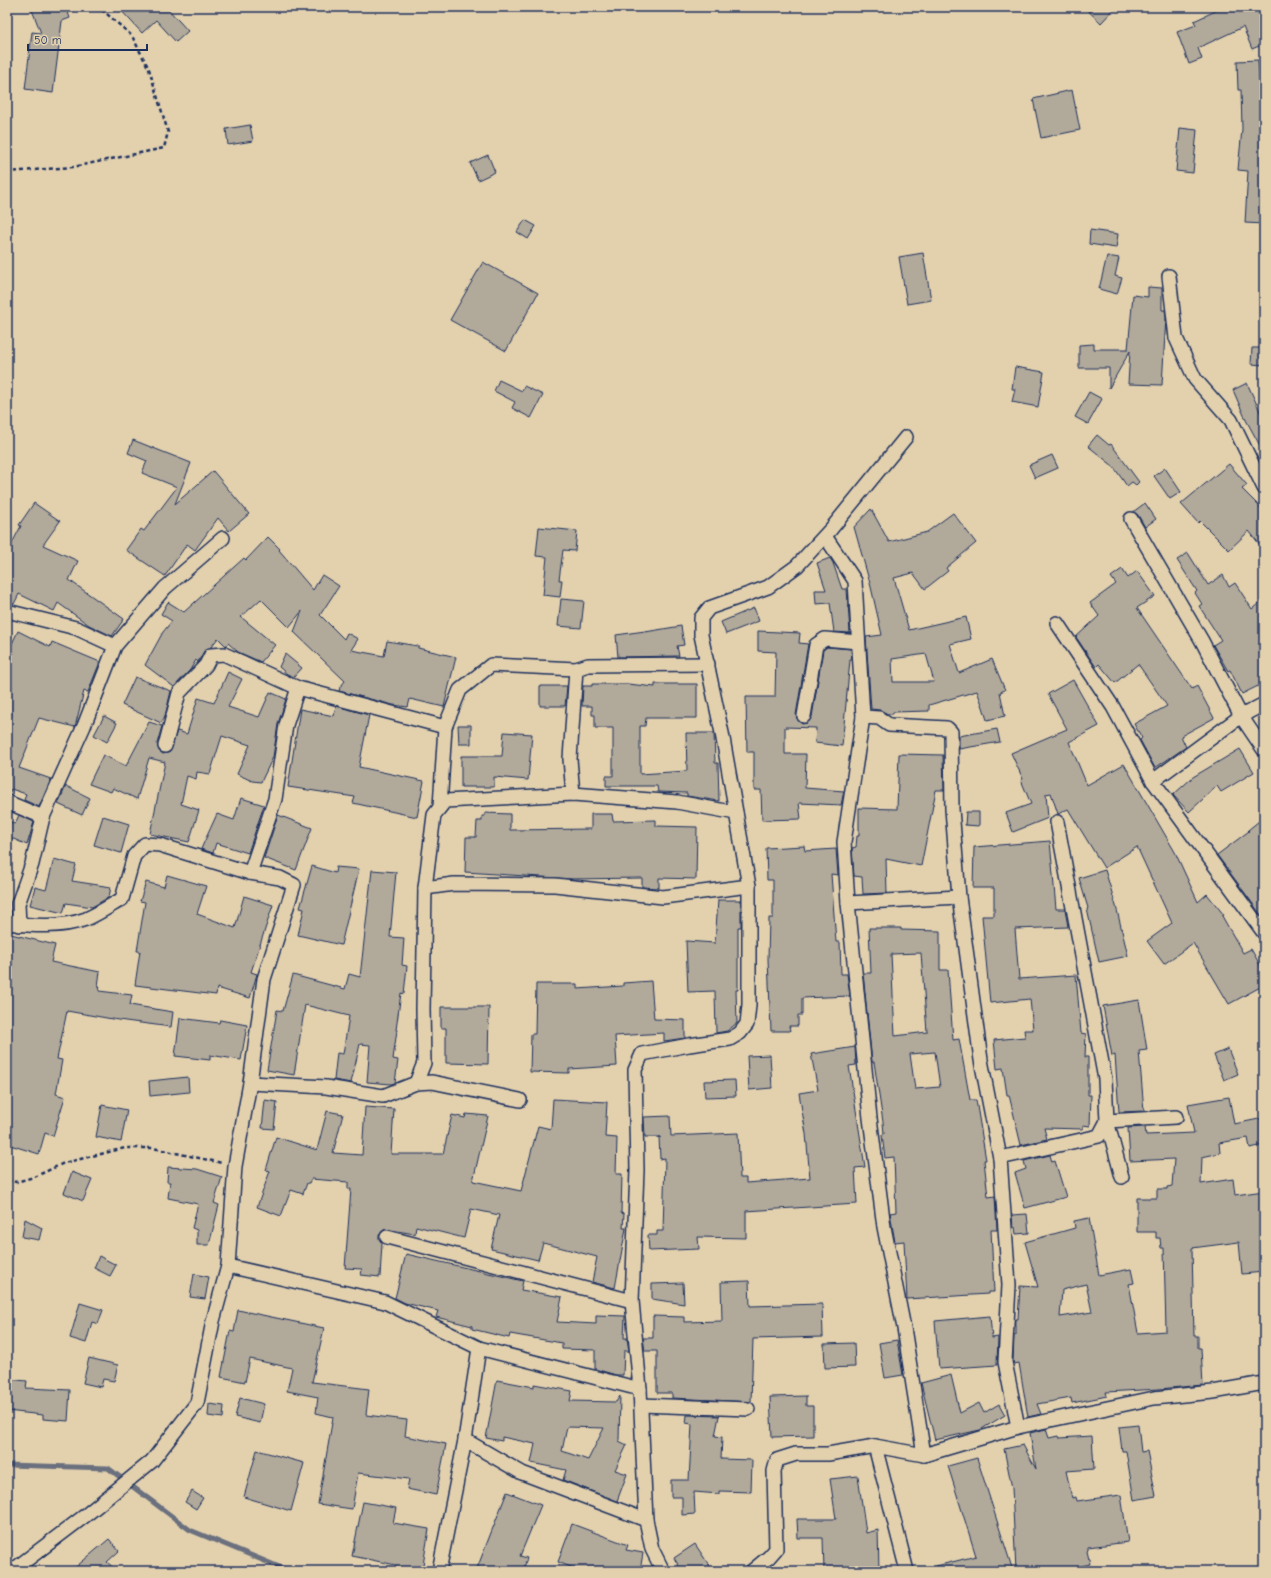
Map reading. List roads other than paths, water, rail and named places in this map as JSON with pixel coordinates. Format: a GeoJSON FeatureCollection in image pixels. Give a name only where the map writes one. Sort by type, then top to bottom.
{"type":"FeatureCollection","features":[{"type":"Feature","properties":{"kind":"street"},"geometry":{"type":"LineString","coordinates":[[1169,276],[1176,338],[1196,379],[1231,420],[1264,488]]}},
{"type":"Feature","properties":{"kind":"street"},"geometry":{"type":"LineString","coordinates":[[663,1571],[652,1549],[646,1520],[640,1389],[632,1301],[637,1170],[635,1070],[642,1054],[730,1039],[740,1033],[747,1024],[749,1005],[750,886],[708,664],[701,635],[701,618],[708,608],[768,587],[797,566],[825,536],[906,437]]}},
{"type":"Feature","properties":{"kind":"street"},"geometry":{"type":"LineString","coordinates":[[1131,519],[1202,641],[1241,716],[1264,750]]}},
{"type":"Feature","properties":{"kind":"street"},"geometry":{"type":"LineString","coordinates":[[825,536],[855,581],[863,717],[844,842],[848,902],[870,1118],[884,1227],[904,1328],[924,1455]]}},
{"type":"Feature","properties":{"kind":"street"},"geometry":{"type":"LineString","coordinates":[[12,1571],[86,1515],[152,1461],[197,1403],[213,1321],[228,1266],[235,1166],[250,1083],[264,979],[294,885],[280,878],[250,873],[160,845],[145,844],[134,856],[122,899],[87,919],[60,925],[13,924],[18,904],[32,864],[43,817],[84,726],[115,646],[165,588],[223,538]]}},
{"type":"Feature","properties":{"kind":"street"},"geometry":{"type":"LineString","coordinates":[[7,611],[76,628],[115,646]]}},
{"type":"Feature","properties":{"kind":"street"},"geometry":{"type":"LineString","coordinates":[[1057,623],[1113,707],[1153,781],[1264,933]]}},
{"type":"Feature","properties":{"kind":"street"},"geometry":{"type":"LineString","coordinates":[[804,716],[816,645],[825,639],[858,642]]}},
{"type":"Feature","properties":{"kind":"street"},"geometry":{"type":"LineString","coordinates":[[165,746],[179,693],[206,665],[211,655],[224,654],[298,688],[446,727]]}},
{"type":"Feature","properties":{"kind":"street"},"geometry":{"type":"LineString","coordinates":[[440,807],[446,727],[460,690],[491,665],[576,669],[588,665],[708,664]]}},
{"type":"Feature","properties":{"kind":"street"},"geometry":{"type":"LineString","coordinates":[[573,794],[570,760],[576,669]]}},
{"type":"Feature","properties":{"kind":"street"},"geometry":{"type":"LineString","coordinates":[[250,873],[275,799],[286,725],[298,688]]}},
{"type":"Feature","properties":{"kind":"street"},"geometry":{"type":"LineString","coordinates":[[1153,781],[1241,716],[1264,704]]}},
{"type":"Feature","properties":{"kind":"street"},"geometry":{"type":"LineString","coordinates":[[863,717],[879,718],[889,724],[947,728],[951,732],[952,809],[960,897],[981,1060],[1000,1158],[1009,1285],[1005,1362],[1018,1427]]}},
{"type":"Feature","properties":{"kind":"street"},"geometry":{"type":"LineString","coordinates":[[416,1084],[424,1063],[423,1009],[425,888],[434,816],[445,801],[573,794],[677,802],[736,813]]}},
{"type":"Feature","properties":{"kind":"street"},"geometry":{"type":"LineString","coordinates":[[7,802],[43,817]]}},
{"type":"Feature","properties":{"kind":"street"},"geometry":{"type":"LineString","coordinates":[[1057,822],[1105,1079],[1107,1121],[1122,1177]]}},
{"type":"Feature","properties":{"kind":"street"},"geometry":{"type":"LineString","coordinates":[[425,888],[454,884],[555,885],[663,897],[750,886]]}},
{"type":"Feature","properties":{"kind":"street"},"geometry":{"type":"LineString","coordinates":[[848,902],[960,897]]}},
{"type":"Feature","properties":{"kind":"street"},"geometry":{"type":"LineString","coordinates":[[250,1083],[326,1087],[383,1096],[416,1084],[432,1082],[520,1100]]}},
{"type":"Feature","properties":{"kind":"street"},"geometry":{"type":"LineString","coordinates":[[1107,1121],[1176,1117]]}},
{"type":"Feature","properties":{"kind":"street"},"geometry":{"type":"LineString","coordinates":[[1000,1158],[1099,1136],[1107,1121]]}},
{"type":"Feature","properties":{"kind":"street"},"geometry":{"type":"LineString","coordinates":[[387,1237],[632,1301]]}},
{"type":"Feature","properties":{"kind":"street"},"geometry":{"type":"LineString","coordinates":[[228,1266],[385,1302],[479,1348],[640,1389]]}},
{"type":"Feature","properties":{"kind":"street"},"geometry":{"type":"LineString","coordinates":[[439,1571],[465,1440],[479,1348]]}},
{"type":"Feature","properties":{"kind":"street"},"geometry":{"type":"LineString","coordinates":[[752,1571],[776,1549],[774,1471],[776,1460],[796,1454],[828,1454],[875,1446],[924,1455],[1018,1427],[1154,1398],[1213,1392],[1264,1383]]}},
{"type":"Feature","properties":{"kind":"street"},"geometry":{"type":"LineString","coordinates":[[640,1405],[748,1409]]}},
{"type":"Feature","properties":{"kind":"street"},"geometry":{"type":"LineString","coordinates":[[465,1440],[522,1473],[646,1520]]}},
{"type":"Feature","properties":{"kind":"street"},"geometry":{"type":"LineString","coordinates":[[875,1446],[907,1571]]}},
{"type":"Feature","properties":{"kind":"waterway"},"geometry":{"type":"LineString","coordinates":[[7,1465],[108,1468],[190,1530],[289,1571]]}}]}
